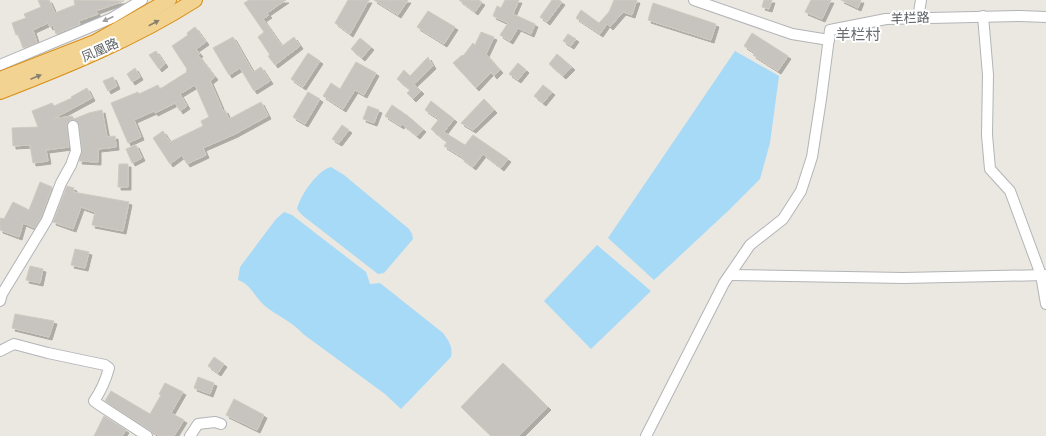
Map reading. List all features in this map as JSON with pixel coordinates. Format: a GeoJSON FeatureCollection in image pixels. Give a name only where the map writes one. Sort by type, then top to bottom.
{"type":"FeatureCollection","features":[{"type":"Feature","properties":{"kind":"highway","name":"凤凰路"},"geometry":{"type":"LineString","coordinates":[[0,79],[95,42],[170,0]]}},
{"type":"Feature","properties":{"kind":"highway","name":"凤凰路"},"geometry":{"type":"LineString","coordinates":[[0,92],[112,46],[180,10],[195,0]]}},
{"type":"Feature","properties":{"kind":"street"},"geometry":{"type":"LineString","coordinates":[[0,65],[112,18],[142,0]]}},
{"type":"Feature","properties":{"kind":"street"},"geometry":{"type":"LineString","coordinates":[[646,436],[724,283],[750,245],[784,219],[801,191],[812,157],[829,40],[792,34],[694,0]]}},
{"type":"Feature","properties":{"kind":"street"},"geometry":{"type":"LineString","coordinates":[[918,18],[921,0]]}},
{"type":"Feature","properties":{"kind":"street"},"geometry":{"type":"LineString","coordinates":[[983,16],[988,75],[987,135],[990,169],[1010,191],[1044,275],[1046,304]]}},
{"type":"Feature","properties":{"kind":"street","name":"羊栏路"},"geometry":{"type":"LineString","coordinates":[[829,40],[830,30],[886,19],[983,16],[1046,17]]}},
{"type":"Feature","properties":{"kind":"street"},"geometry":{"type":"LineString","coordinates":[[0,301],[2,294],[47,220],[61,183],[71,165],[76,151],[73,126]]}},
{"type":"Feature","properties":{"kind":"street"},"geometry":{"type":"LineString","coordinates":[[730,275],[903,278],[1044,275]]}},
{"type":"Feature","properties":{"kind":"street"},"geometry":{"type":"LineString","coordinates":[[0,351],[14,344],[105,365],[109,368],[108,373],[100,392],[94,401],[140,434]]}},
{"type":"Feature","properties":{"kind":"street"},"geometry":{"type":"LineString","coordinates":[[190,436],[198,424],[215,422],[221,424]]}},
{"type":"Feature","properties":{"kind":"water"},"geometry":{"type":"Polygon","coordinates":[[[735,51],[779,76],[770,143],[760,179],[654,280],[608,238],[735,51]]]}},
{"type":"Feature","properties":{"kind":"water"},"geometry":{"type":"Polygon","coordinates":[[[331,167],[344,175],[409,229],[412,234],[413,239],[384,273],[378,274],[302,215],[297,209],[310,184],[321,173],[331,167]]]}},
{"type":"Feature","properties":{"kind":"water"},"geometry":{"type":"Polygon","coordinates":[[[284,212],[292,215],[366,272],[370,284],[380,283],[443,333],[450,344],[451,357],[401,409],[385,394],[303,334],[295,326],[270,310],[262,303],[250,288],[238,280],[240,267],[276,219],[284,212]]]}},
{"type":"Feature","properties":{"kind":"water"},"geometry":{"type":"Polygon","coordinates":[[[597,245],[651,291],[591,349],[544,301],[597,245]]]}},
{"type":"Feature","properties":{"kind":"building"},"geometry":{"type":"Polygon","coordinates":[[[38,0],[49,0],[55,13],[75,5],[74,0],[124,1],[96,11],[98,14],[79,21],[80,24],[56,34],[53,25],[50,27],[48,23],[33,30],[37,43],[23,48],[12,23],[26,18],[24,14],[41,7],[38,0]]]}},
{"type":"Feature","properties":{"kind":"building"},"geometry":{"type":"Polygon","coordinates":[[[249,0],[286,0],[267,13],[269,15],[263,19],[282,46],[294,37],[300,46],[275,65],[268,56],[270,55],[258,37],[264,32],[244,3],[249,0]]]}},
{"type":"Feature","properties":{"kind":"building"},"geometry":{"type":"Polygon","coordinates":[[[348,0],[369,0],[350,34],[335,23],[348,0]]]}},
{"type":"Feature","properties":{"kind":"building"},"geometry":{"type":"Polygon","coordinates":[[[374,0],[408,0],[398,15],[374,0]]]}},
{"type":"Feature","properties":{"kind":"building"},"geometry":{"type":"Polygon","coordinates":[[[459,0],[478,0],[482,2],[475,12],[459,0]]]}},
{"type":"Feature","properties":{"kind":"building"},"geometry":{"type":"Polygon","coordinates":[[[505,0],[519,0],[513,14],[535,24],[531,34],[518,28],[510,41],[500,35],[508,23],[493,16],[497,6],[501,8],[505,0]]]}},
{"type":"Feature","properties":{"kind":"building"},"geometry":{"type":"Polygon","coordinates":[[[552,0],[559,0],[562,2],[547,22],[540,17],[552,0]]]}},
{"type":"Feature","properties":{"kind":"building"},"geometry":{"type":"Polygon","coordinates":[[[614,0],[637,0],[632,15],[623,12],[610,27],[607,24],[600,34],[576,18],[581,10],[599,23],[609,12],[614,0]]]}},
{"type":"Feature","properties":{"kind":"building"},"geometry":{"type":"Polygon","coordinates":[[[764,0],[772,0],[769,9],[762,7],[764,0]]]}},
{"type":"Feature","properties":{"kind":"building"},"geometry":{"type":"Polygon","coordinates":[[[811,0],[831,0],[822,19],[805,12],[811,0]]]}},
{"type":"Feature","properties":{"kind":"building"},"geometry":{"type":"Polygon","coordinates":[[[841,0],[861,0],[858,8],[841,0]]]}},
{"type":"Feature","properties":{"kind":"building"},"geometry":{"type":"Polygon","coordinates":[[[653,3],[716,24],[711,40],[648,20],[653,3]]]}},
{"type":"Feature","properties":{"kind":"building"},"geometry":{"type":"Polygon","coordinates":[[[428,11],[455,27],[444,44],[417,27],[428,11]]]}},
{"type":"Feature","properties":{"kind":"building"},"geometry":{"type":"Polygon","coordinates":[[[195,27],[206,42],[196,49],[200,54],[198,55],[215,77],[210,81],[223,111],[225,110],[229,119],[261,102],[268,116],[235,134],[203,148],[206,155],[187,164],[182,155],[170,164],[153,138],[163,131],[170,142],[203,126],[201,121],[209,117],[195,85],[180,94],[187,106],[180,111],[175,103],[155,113],[154,111],[134,120],[141,137],[128,143],[111,103],[138,92],[139,94],[158,85],[160,89],[187,72],[187,69],[172,46],[188,35],[187,33],[195,27]]]}},
{"type":"Feature","properties":{"kind":"building"},"geometry":{"type":"Polygon","coordinates":[[[481,32],[494,37],[486,54],[500,70],[494,76],[491,72],[476,88],[453,63],[462,55],[463,56],[473,43],[475,45],[481,32]]]}},
{"type":"Feature","properties":{"kind":"building"},"geometry":{"type":"Polygon","coordinates":[[[752,33],[788,56],[778,71],[753,55],[755,53],[744,46],[752,33]]]}},
{"type":"Feature","properties":{"kind":"building"},"geometry":{"type":"Polygon","coordinates":[[[568,34],[576,39],[571,46],[563,41],[568,34]]]}},
{"type":"Feature","properties":{"kind":"building"},"geometry":{"type":"Polygon","coordinates":[[[233,37],[253,72],[261,67],[270,81],[254,91],[240,68],[229,75],[213,48],[233,37]]]}},
{"type":"Feature","properties":{"kind":"building"},"geometry":{"type":"Polygon","coordinates":[[[360,38],[371,47],[362,58],[351,49],[360,38]]]}},
{"type":"Feature","properties":{"kind":"building"},"geometry":{"type":"Polygon","coordinates":[[[156,51],[165,64],[159,69],[149,55],[156,51]]]}},
{"type":"Feature","properties":{"kind":"building"},"geometry":{"type":"Polygon","coordinates":[[[308,53],[320,61],[303,87],[291,79],[308,53]]]}},
{"type":"Feature","properties":{"kind":"building"},"geometry":{"type":"Polygon","coordinates":[[[557,54],[572,67],[563,76],[549,64],[557,54]]]}},
{"type":"Feature","properties":{"kind":"building"},"geometry":{"type":"Polygon","coordinates":[[[428,57],[433,66],[414,84],[421,91],[413,99],[407,93],[410,90],[397,79],[404,70],[410,76],[428,57]]]}},
{"type":"Feature","properties":{"kind":"building"},"geometry":{"type":"Polygon","coordinates":[[[356,62],[376,73],[364,95],[355,90],[343,109],[323,96],[331,83],[340,89],[356,62]]]}},
{"type":"Feature","properties":{"kind":"building"},"geometry":{"type":"Polygon","coordinates":[[[518,63],[526,70],[518,80],[509,74],[518,63]]]}},
{"type":"Feature","properties":{"kind":"building"},"geometry":{"type":"Polygon","coordinates":[[[135,68],[140,77],[132,82],[127,74],[135,68]]]}},
{"type":"Feature","properties":{"kind":"building"},"geometry":{"type":"Polygon","coordinates":[[[113,77],[117,86],[108,91],[103,81],[113,77]]]}},
{"type":"Feature","properties":{"kind":"building"},"geometry":{"type":"Polygon","coordinates":[[[543,85],[552,92],[543,103],[534,96],[543,85]]]}},
{"type":"Feature","properties":{"kind":"building"},"geometry":{"type":"Polygon","coordinates":[[[87,88],[92,98],[53,119],[72,116],[74,119],[102,110],[107,137],[115,136],[116,147],[98,149],[98,162],[79,161],[82,150],[79,125],[75,120],[69,121],[67,124],[69,147],[46,150],[48,161],[33,163],[30,145],[13,146],[12,128],[38,127],[32,111],[52,103],[54,106],[72,98],[71,97],[87,88]]]}},
{"type":"Feature","properties":{"kind":"building"},"geometry":{"type":"Polygon","coordinates":[[[308,92],[320,99],[305,124],[293,117],[308,92]]]}},
{"type":"Feature","properties":{"kind":"building"},"geometry":{"type":"Polygon","coordinates":[[[484,99],[494,110],[473,130],[461,123],[484,99]]]}},
{"type":"Feature","properties":{"kind":"building"},"geometry":{"type":"Polygon","coordinates":[[[431,101],[454,119],[444,132],[465,145],[473,135],[508,159],[501,168],[483,154],[473,167],[461,158],[462,157],[444,146],[447,142],[431,129],[439,119],[425,110],[431,101]]]}},
{"type":"Feature","properties":{"kind":"building"},"geometry":{"type":"Polygon","coordinates":[[[392,105],[423,129],[417,136],[402,124],[401,126],[385,116],[392,105]]]}},
{"type":"Feature","properties":{"kind":"building"},"geometry":{"type":"Polygon","coordinates":[[[368,106],[379,110],[374,123],[363,119],[368,106]]]}},
{"type":"Feature","properties":{"kind":"building"},"geometry":{"type":"Polygon","coordinates":[[[342,125],[349,130],[339,143],[332,139],[342,125]]]}},
{"type":"Feature","properties":{"kind":"building"},"geometry":{"type":"Polygon","coordinates":[[[136,145],[142,158],[132,163],[126,149],[136,145]]]}},
{"type":"Feature","properties":{"kind":"building"},"geometry":{"type":"Polygon","coordinates":[[[119,164],[128,164],[128,187],[118,187],[119,164]]]}},
{"type":"Feature","properties":{"kind":"building"},"geometry":{"type":"Polygon","coordinates":[[[40,182],[52,187],[41,217],[35,228],[23,223],[19,237],[0,230],[0,218],[4,219],[13,202],[29,210],[40,182]]]}},
{"type":"Feature","properties":{"kind":"building"},"geometry":{"type":"Polygon","coordinates":[[[67,186],[74,188],[73,192],[129,202],[123,231],[92,225],[95,212],[81,207],[73,229],[53,222],[67,186]]]}},
{"type":"Feature","properties":{"kind":"building"},"geometry":{"type":"Polygon","coordinates":[[[75,249],[89,252],[85,268],[71,265],[75,249]]]}},
{"type":"Feature","properties":{"kind":"building"},"geometry":{"type":"Polygon","coordinates":[[[30,266],[43,269],[40,283],[26,280],[30,266]]]}},
{"type":"Feature","properties":{"kind":"building"},"geometry":{"type":"Polygon","coordinates":[[[15,314],[54,321],[49,337],[12,328],[15,314]]]}},
{"type":"Feature","properties":{"kind":"building"},"geometry":{"type":"Polygon","coordinates":[[[214,357],[224,364],[218,373],[208,366],[214,357]]]}},
{"type":"Feature","properties":{"kind":"building"},"geometry":{"type":"Polygon","coordinates":[[[503,363],[548,407],[519,436],[491,436],[461,407],[503,363]]]}},
{"type":"Feature","properties":{"kind":"building"},"geometry":{"type":"Polygon","coordinates":[[[198,377],[214,383],[210,394],[194,388],[198,377]]]}},
{"type":"Feature","properties":{"kind":"building"},"geometry":{"type":"Polygon","coordinates":[[[165,383],[183,392],[171,413],[184,420],[174,436],[159,436],[105,401],[111,391],[150,414],[161,395],[159,394],[165,383]]]}},
{"type":"Feature","properties":{"kind":"building"},"geometry":{"type":"Polygon","coordinates":[[[234,399],[264,415],[257,430],[226,415],[234,399]]]}},
{"type":"Feature","properties":{"kind":"building"},"geometry":{"type":"Polygon","coordinates":[[[104,416],[126,430],[122,436],[94,436],[104,416]]]}},
{"type":"Feature","properties":{"kind":"district","name":"羊栏村"},"geometry":{"type":"Point","coordinates":[858,35]}}]}
